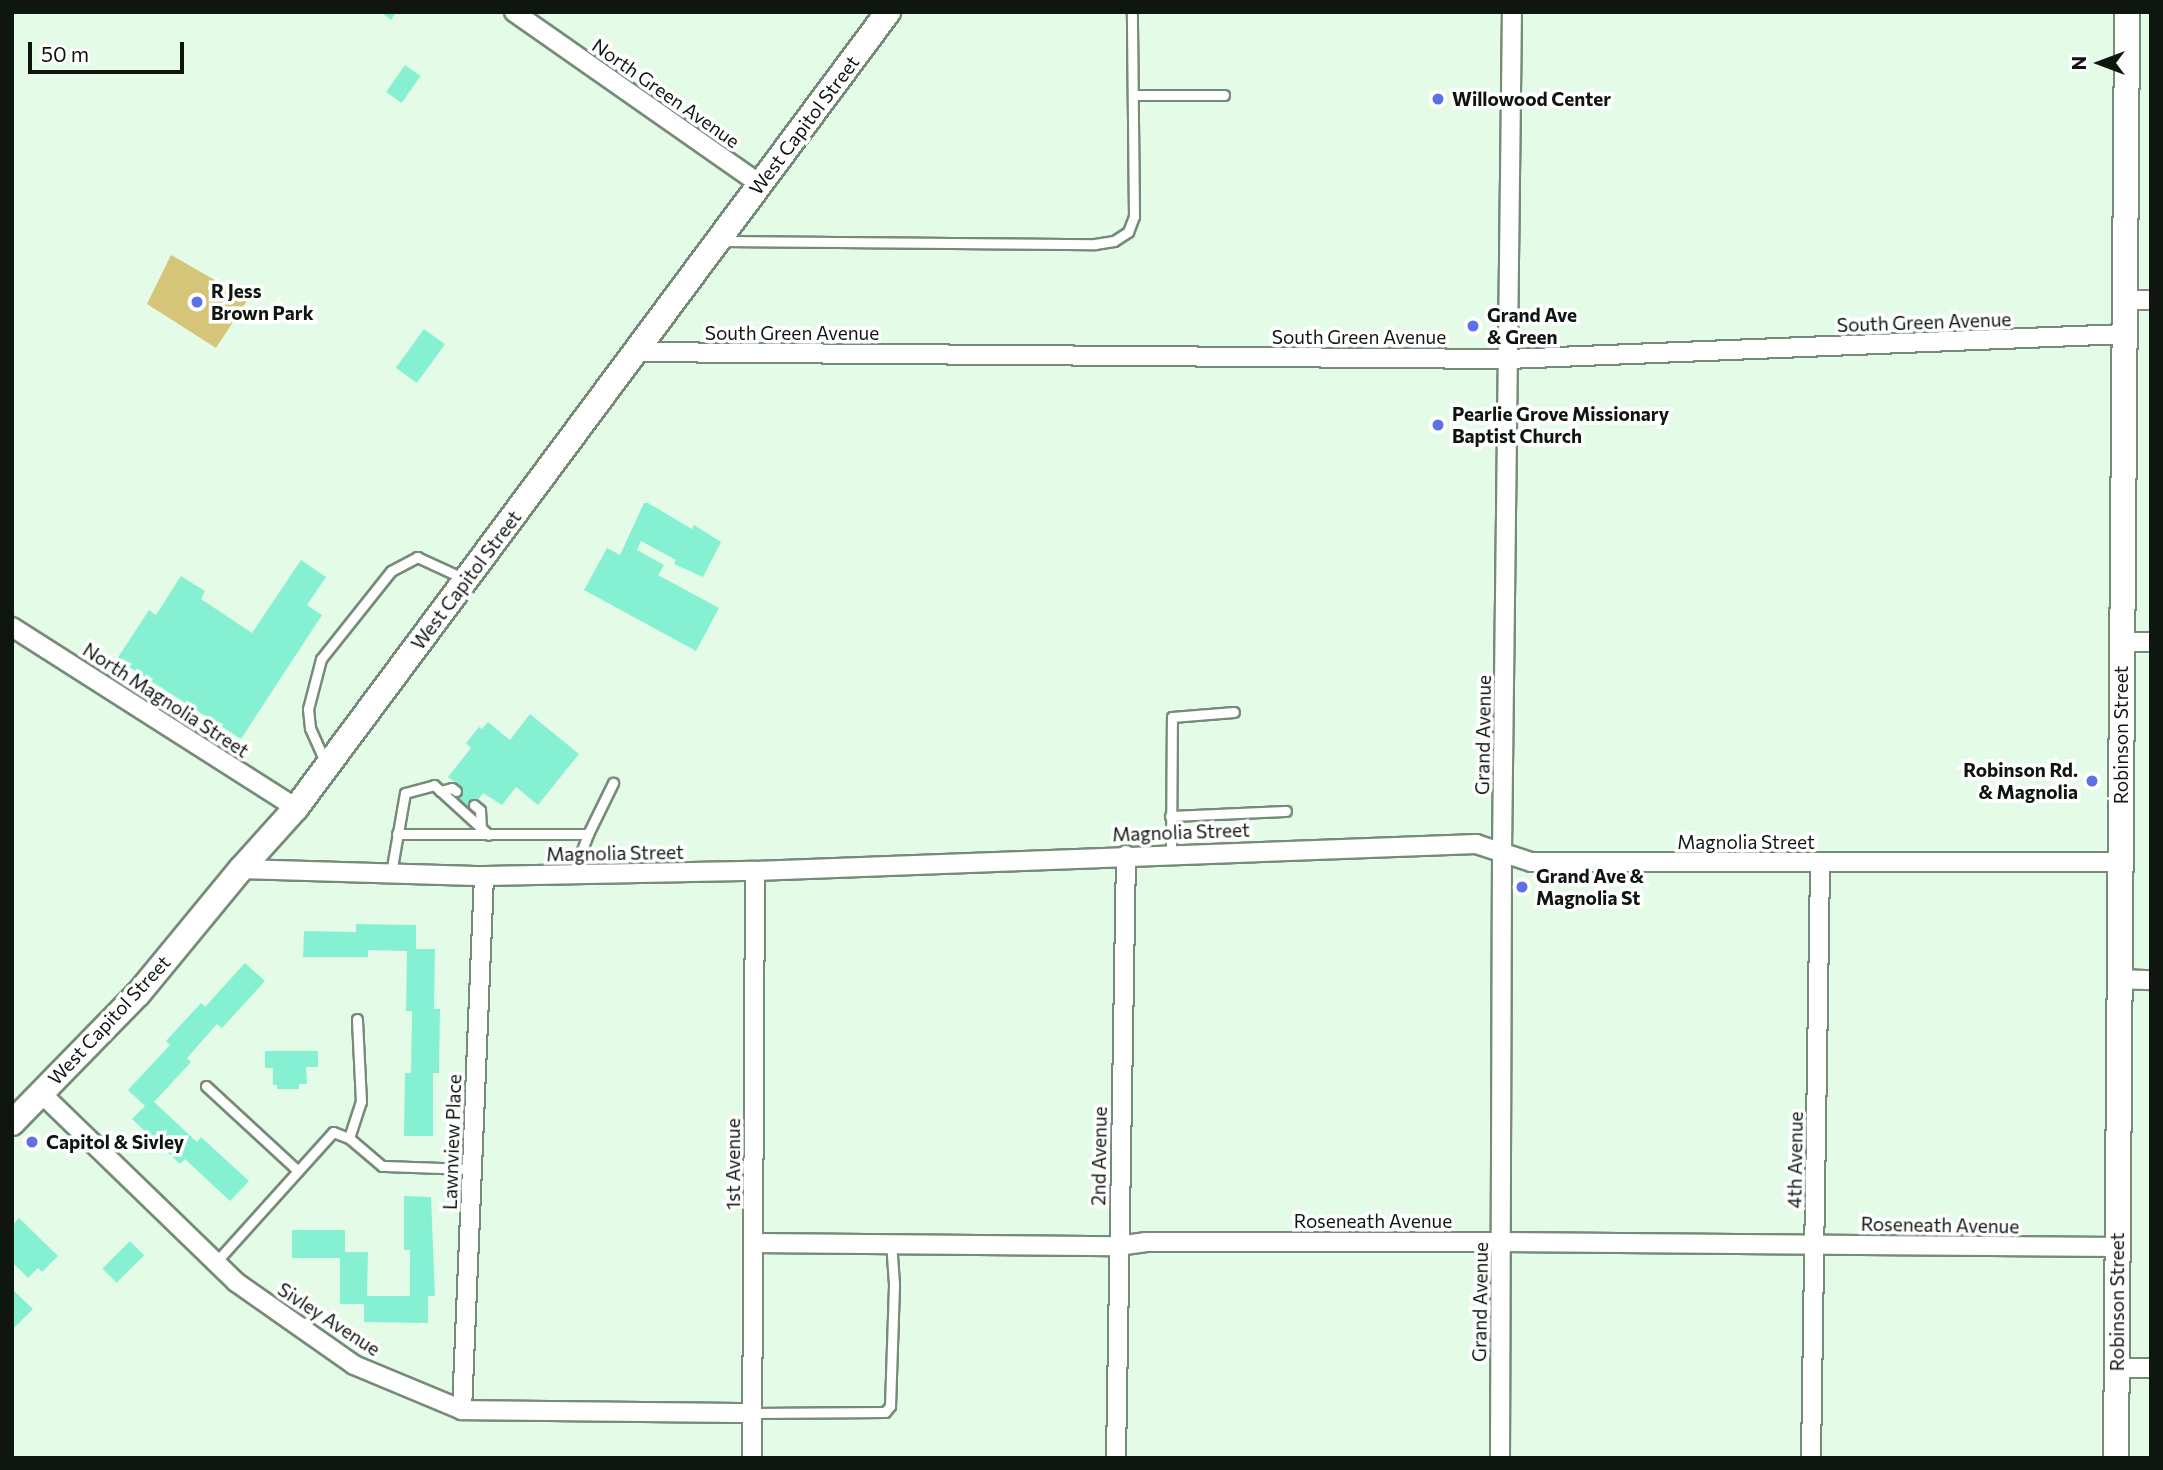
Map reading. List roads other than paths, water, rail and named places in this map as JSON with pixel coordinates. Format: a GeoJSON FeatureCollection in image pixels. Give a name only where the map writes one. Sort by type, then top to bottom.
{"type":"FeatureCollection","features":[{"type":"Feature","properties":{"kind":"main road","name":"West Capitol Street"},"geometry":{"type":"LineString","coordinates":[[12,1123],[138,994],[241,869],[296,808],[888,12]]}},
{"type":"Feature","properties":{"kind":"main road","name":"Robinson Street"},"geometry":{"type":"LineString","coordinates":[[2116,1458],[2127,12]]}},
{"type":"Feature","properties":{"kind":"street","name":"North Green Avenue"},"geometry":{"type":"LineString","coordinates":[[514,12],[760,184]]}},
{"type":"Feature","properties":{"kind":"street","name":"Grand Avenue"},"geometry":{"type":"LineString","coordinates":[[1500,1458],[1502,851],[1512,12]]}},
{"type":"Feature","properties":{"kind":"street"},"geometry":{"type":"LineString","coordinates":[[2124,300],[2151,300]]}},
{"type":"Feature","properties":{"kind":"street","name":"South Green Avenue"},"geometry":{"type":"LineString","coordinates":[[635,352],[1508,359],[2124,334]]}},
{"type":"Feature","properties":{"kind":"street","name":"North Magnolia Street"},"geometry":{"type":"LineString","coordinates":[[12,626],[296,808]]}},
{"type":"Feature","properties":{"kind":"street"},"geometry":{"type":"LineString","coordinates":[[2122,642],[2151,642]]}},
{"type":"Feature","properties":{"kind":"street","name":"Magnolia Street"},"geometry":{"type":"LineString","coordinates":[[241,869],[484,876],[755,871],[1126,855],[1476,844],[1531,862],[2120,862]]}},
{"type":"Feature","properties":{"kind":"street","name":"2nd Avenue"},"geometry":{"type":"LineString","coordinates":[[1116,1458],[1126,855]]}},
{"type":"Feature","properties":{"kind":"street","name":"4th Avenue"},"geometry":{"type":"LineString","coordinates":[[1811,1458],[1820,863]]}},
{"type":"Feature","properties":{"kind":"street","name":"1st Avenue"},"geometry":{"type":"LineString","coordinates":[[752,1458],[755,871]]}},
{"type":"Feature","properties":{"kind":"street","name":"Lawnview Place"},"geometry":{"type":"LineString","coordinates":[[462,1410],[484,876]]}},
{"type":"Feature","properties":{"kind":"street"},"geometry":{"type":"LineString","coordinates":[[2119,979],[2151,980]]}},
{"type":"Feature","properties":{"kind":"street","name":"Sivley Avenue"},"geometry":{"type":"LineString","coordinates":[[40,1093],[236,1282],[354,1365],[462,1410],[753,1413]]}},
{"type":"Feature","properties":{"kind":"street","name":"Roseneath Avenue"},"geometry":{"type":"LineString","coordinates":[[754,1243],[1118,1246],[1145,1242],[1502,1242],[2118,1247]]}},
{"type":"Feature","properties":{"kind":"street"},"geometry":{"type":"LineString","coordinates":[[2117,1368],[2151,1368]]}},
{"type":"Feature","properties":{"kind":"lane"},"geometry":{"type":"LineString","coordinates":[[717,241],[1094,244],[1114,241],[1128,232],[1134,216],[1132,12]]}},
{"type":"Feature","properties":{"kind":"lane"},"geometry":{"type":"LineString","coordinates":[[1133,95],[1224,95]]}},
{"type":"Feature","properties":{"kind":"lane"},"geometry":{"type":"LineString","coordinates":[[327,767],[310,728],[308,709],[321,659],[391,571],[417,557],[466,579]]}},
{"type":"Feature","properties":{"kind":"lane"},"geometry":{"type":"LineString","coordinates":[[1171,854],[1172,717],[1234,712]]}},
{"type":"Feature","properties":{"kind":"lane"},"geometry":{"type":"LineString","coordinates":[[573,874],[587,834],[613,783]]}},
{"type":"Feature","properties":{"kind":"lane"},"geometry":{"type":"LineString","coordinates":[[391,873],[405,793],[435,785],[489,835]]}},
{"type":"Feature","properties":{"kind":"lane"},"geometry":{"type":"LineString","coordinates":[[440,790],[452,788],[456,791]]}},
{"type":"Feature","properties":{"kind":"lane"},"geometry":{"type":"LineString","coordinates":[[474,805],[480,810],[481,828]]}},
{"type":"Feature","properties":{"kind":"lane"},"geometry":{"type":"LineString","coordinates":[[1170,816],[1286,811]]}},
{"type":"Feature","properties":{"kind":"lane"},"geometry":{"type":"LineString","coordinates":[[397,834],[587,834]]}},
{"type":"Feature","properties":{"kind":"lane"},"geometry":{"type":"LineString","coordinates":[[349,1138],[361,1102],[357,1018]]}},
{"type":"Feature","properties":{"kind":"lane"},"geometry":{"type":"LineString","coordinates":[[206,1086],[298,1171]]}},
{"type":"Feature","properties":{"kind":"lane"},"geometry":{"type":"LineString","coordinates":[[216,1262],[333,1132],[349,1138],[382,1166],[472,1168]]}},
{"type":"Feature","properties":{"kind":"lane"},"geometry":{"type":"LineString","coordinates":[[753,1413],[885,1412],[890,1406],[894,1284],[891,1245]]}},
{"type":"Feature","properties":{"kind":"place","name":"Willowood Center"},"geometry":{"type":"Point","coordinates":[1438,99]}},
{"type":"Feature","properties":{"kind":"place","name":"R Jess Brown Park"},"geometry":{"type":"Point","coordinates":[197,302]}},
{"type":"Feature","properties":{"kind":"place","name":"Grand Ave & Green"},"geometry":{"type":"Point","coordinates":[1473,326]}},
{"type":"Feature","properties":{"kind":"place","name":"Pearlie Grove Missionary Baptist Church"},"geometry":{"type":"Point","coordinates":[1438,425]}},
{"type":"Feature","properties":{"kind":"place","name":"Robinson Rd. & Magnolia"},"geometry":{"type":"Point","coordinates":[2092,781]}},
{"type":"Feature","properties":{"kind":"place","name":"Grand Ave & Magnolia St"},"geometry":{"type":"Point","coordinates":[1522,887]}},
{"type":"Feature","properties":{"kind":"place","name":"Capitol & Sivley"},"geometry":{"type":"Point","coordinates":[32,1142]}}]}
